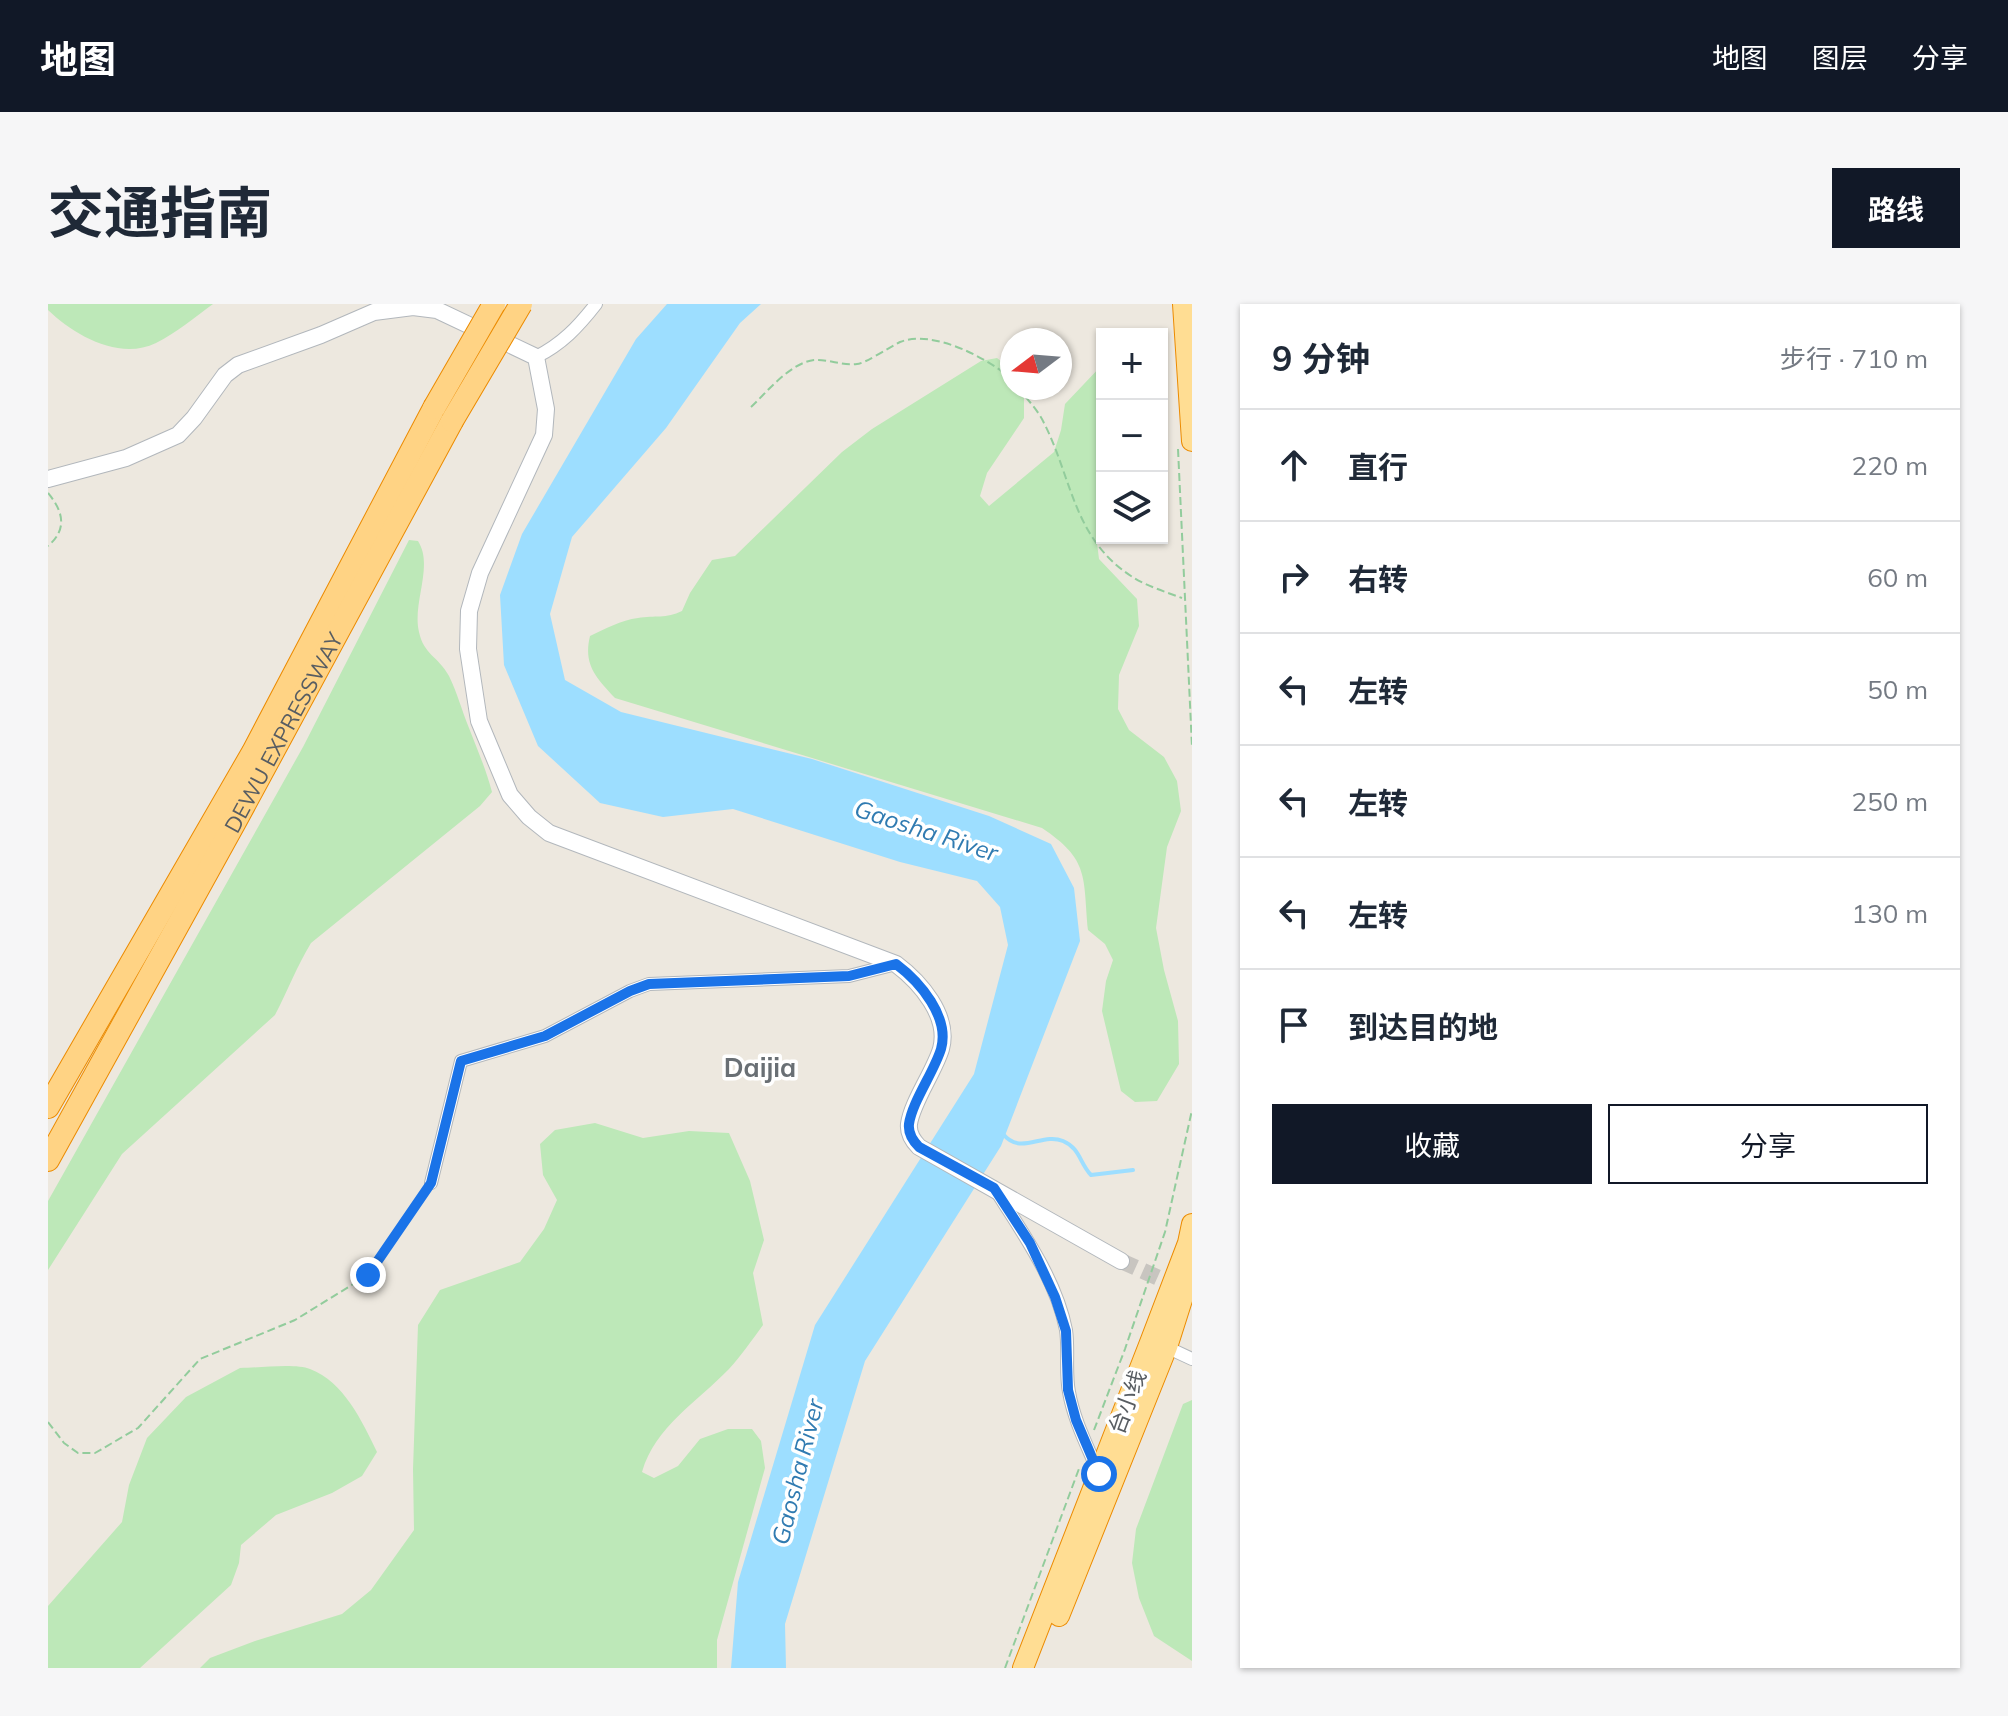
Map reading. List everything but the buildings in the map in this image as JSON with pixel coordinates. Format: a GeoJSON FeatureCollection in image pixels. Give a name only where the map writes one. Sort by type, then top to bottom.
{"type":"FeatureCollection","features":[{"type":"Feature","properties":{"kind":"highway","name":"DEWU EXPRESSWAY"},"geometry":{"type":"LineString","coordinates":[[48,1160],[243,809],[443,414],[494,304]]}},
{"type":"Feature","properties":{"kind":"highway","name":"DEWU EXPRESSWAY"},"geometry":{"type":"LineString","coordinates":[[443,414],[521,304]]}},
{"type":"Feature","properties":{"kind":"highway"},"geometry":{"type":"LineString","coordinates":[[1183,304],[1187,385],[1185,445]]}},
{"type":"Feature","properties":{"kind":"highway"},"geometry":{"type":"LineString","coordinates":[[48,1107],[443,414]]}},
{"type":"Feature","properties":{"kind":"highway","name":"台小线"},"geometry":{"type":"LineString","coordinates":[[1038,1668],[1159,1344],[1192,1224]]}},
{"type":"Feature","properties":{"kind":"highway","name":"台小线"},"geometry":{"type":"LineString","coordinates":[[1023,1668],[1099,1474],[1192,1268]]}},
{"type":"Feature","properties":{"kind":"street"},"geometry":{"type":"LineString","coordinates":[[536,357],[556,347],[596,304]]}},
{"type":"Feature","properties":{"kind":"street"},"geometry":{"type":"LineString","coordinates":[[48,479],[126,458],[178,435],[225,375],[238,365],[374,312],[413,307],[437,310],[536,357]]}},
{"type":"Feature","properties":{"kind":"street"},"geometry":{"type":"LineString","coordinates":[[536,357],[546,409],[544,435],[480,573],[469,611],[468,649],[479,721],[510,795],[529,817],[549,833],[896,964],[925,992],[939,1018],[942,1046],[909,1124],[912,1140],[919,1147],[1121,1261]]}},
{"type":"Feature","properties":{"kind":"street"},"geometry":{"type":"LineString","coordinates":[[431,1183],[461,1061],[545,1036],[649,984],[849,976],[896,964]]}},
{"type":"Feature","properties":{"kind":"street"},"geometry":{"type":"LineString","coordinates":[[990,1186],[1030,1243],[1055,1297],[1066,1331],[1068,1390],[1076,1420],[1099,1474]]}},
{"type":"Feature","properties":{"kind":"street"},"geometry":{"type":"LineString","coordinates":[[1159,1344],[1192,1359]]}},
{"type":"Feature","properties":{"kind":"path"},"geometry":{"type":"LineString","coordinates":[[751,407],[803,364],[815,360],[857,364],[905,340],[928,338],[962,349],[1000,372]]}},
{"type":"Feature","properties":{"kind":"path"},"geometry":{"type":"LineString","coordinates":[[1027,400],[1044,422],[1082,522],[1091,534],[1131,577],[1184,599]]}},
{"type":"Feature","properties":{"kind":"path"},"geometry":{"type":"LineString","coordinates":[[1185,445],[1184,599],[1192,747]]}},
{"type":"Feature","properties":{"kind":"path"},"geometry":{"type":"LineString","coordinates":[[48,493],[59,507],[63,523],[56,540],[48,546]]}},
{"type":"Feature","properties":{"kind":"path"},"geometry":{"type":"LineString","coordinates":[[1005,1668],[1125,1349],[1165,1232],[1192,1110]]}},
{"type":"Feature","properties":{"kind":"path"},"geometry":{"type":"LineString","coordinates":[[48,1422],[64,1443],[78,1453],[95,1453],[138,1428],[200,1359],[295,1320],[368,1275],[431,1183]]}},
{"type":"Feature","properties":{"kind":"green space"},"geometry":{"type":"Polygon","coordinates":[[[48,304],[213,304],[156,343],[127,349],[98,343],[84,336],[48,310],[48,304]]]}},
{"type":"Feature","properties":{"kind":"green space"},"geometry":{"type":"Polygon","coordinates":[[[997,358],[1000,360],[1000,400],[1024,400],[1024,418],[987,473],[980,496],[989,506],[1054,452],[1065,404],[1096,371],[1096,544],[1099,559],[1137,599],[1139,626],[1119,675],[1118,709],[1129,730],[1164,757],[1177,781],[1181,811],[1167,847],[1156,928],[1178,1021],[1179,1064],[1157,1101],[1135,1102],[1121,1091],[1102,1011],[1106,981],[1113,960],[1105,944],[1088,930],[1081,871],[1069,850],[1058,839],[1042,828],[615,698],[597,677],[588,655],[590,636],[613,625],[682,611],[712,560],[735,556],[842,452],[872,429],[981,361],[997,358]]]}},
{"type":"Feature","properties":{"kind":"green space"},"geometry":{"type":"Polygon","coordinates":[[[409,540],[418,541],[424,562],[418,609],[421,640],[452,682],[492,792],[480,806],[311,943],[275,1015],[122,1154],[48,1270],[48,1201],[303,747],[409,540]]]}},
{"type":"Feature","properties":{"kind":"green space"},"geometry":{"type":"Polygon","coordinates":[[[595,1123],[643,1138],[689,1131],[729,1133],[750,1181],[764,1240],[753,1273],[763,1325],[729,1369],[667,1428],[648,1456],[642,1472],[654,1478],[678,1466],[700,1439],[728,1429],[752,1429],[761,1441],[765,1468],[717,1640],[717,1668],[200,1668],[210,1658],[342,1614],[371,1590],[414,1530],[418,1325],[440,1290],[520,1262],[544,1229],[557,1200],[543,1175],[540,1144],[555,1130],[595,1123]]]}},
{"type":"Feature","properties":{"kind":"green space"},"geometry":{"type":"Polygon","coordinates":[[[303,1367],[333,1383],[351,1404],[377,1452],[362,1476],[332,1493],[276,1515],[241,1545],[239,1563],[231,1585],[140,1668],[48,1668],[48,1606],[122,1522],[129,1485],[147,1438],[186,1397],[240,1368],[303,1367]]]}},
{"type":"Feature","properties":{"kind":"green space"},"geometry":{"type":"Polygon","coordinates":[[[1192,1400],[1192,1661],[1154,1636],[1139,1598],[1132,1563],[1136,1529],[1183,1404],[1192,1400]]]}},
{"type":"Feature","properties":{"kind":"water","name":"Gaosha River"},"geometry":{"type":"Polygon","coordinates":[[[667,304],[761,304],[740,323],[666,428],[572,537],[550,614],[565,680],[621,712],[812,759],[989,816],[1051,844],[1074,888],[1080,941],[1001,1146],[865,1361],[785,1624],[786,1668],[731,1668],[738,1582],[815,1325],[974,1074],[1008,945],[1000,907],[977,881],[900,862],[733,809],[663,817],[600,803],[538,746],[504,665],[500,595],[522,534],[636,339],[667,304]]]}},
{"type":"Feature","properties":{"kind":"waterway"},"geometry":{"type":"LineString","coordinates":[[1003,1134],[1010,1140],[1024,1144],[1047,1139],[1063,1141],[1073,1148],[1091,1175],[1133,1170]]}},
{"type":"Feature","properties":{"kind":"tunnel"},"geometry":{"type":"LineString","coordinates":[[1121,1261],[1181,1288]]}},
{"type":"Feature","properties":{"kind":"district","name":"Daijia"},"geometry":{"type":"Point","coordinates":[760,1068]}},
{"type":"Feature","properties":{"kind":"route"},"geometry":{"type":"LineString","coordinates":[[368,1275],[431,1183],[461,1061],[545,1036],[649,984],[849,976],[896,964],[925,992],[939,1018],[942,1046],[909,1124],[912,1140],[919,1147],[994,1188],[1030,1243],[1055,1297],[1066,1331],[1068,1390],[1076,1420],[1099,1474]]}}]}
